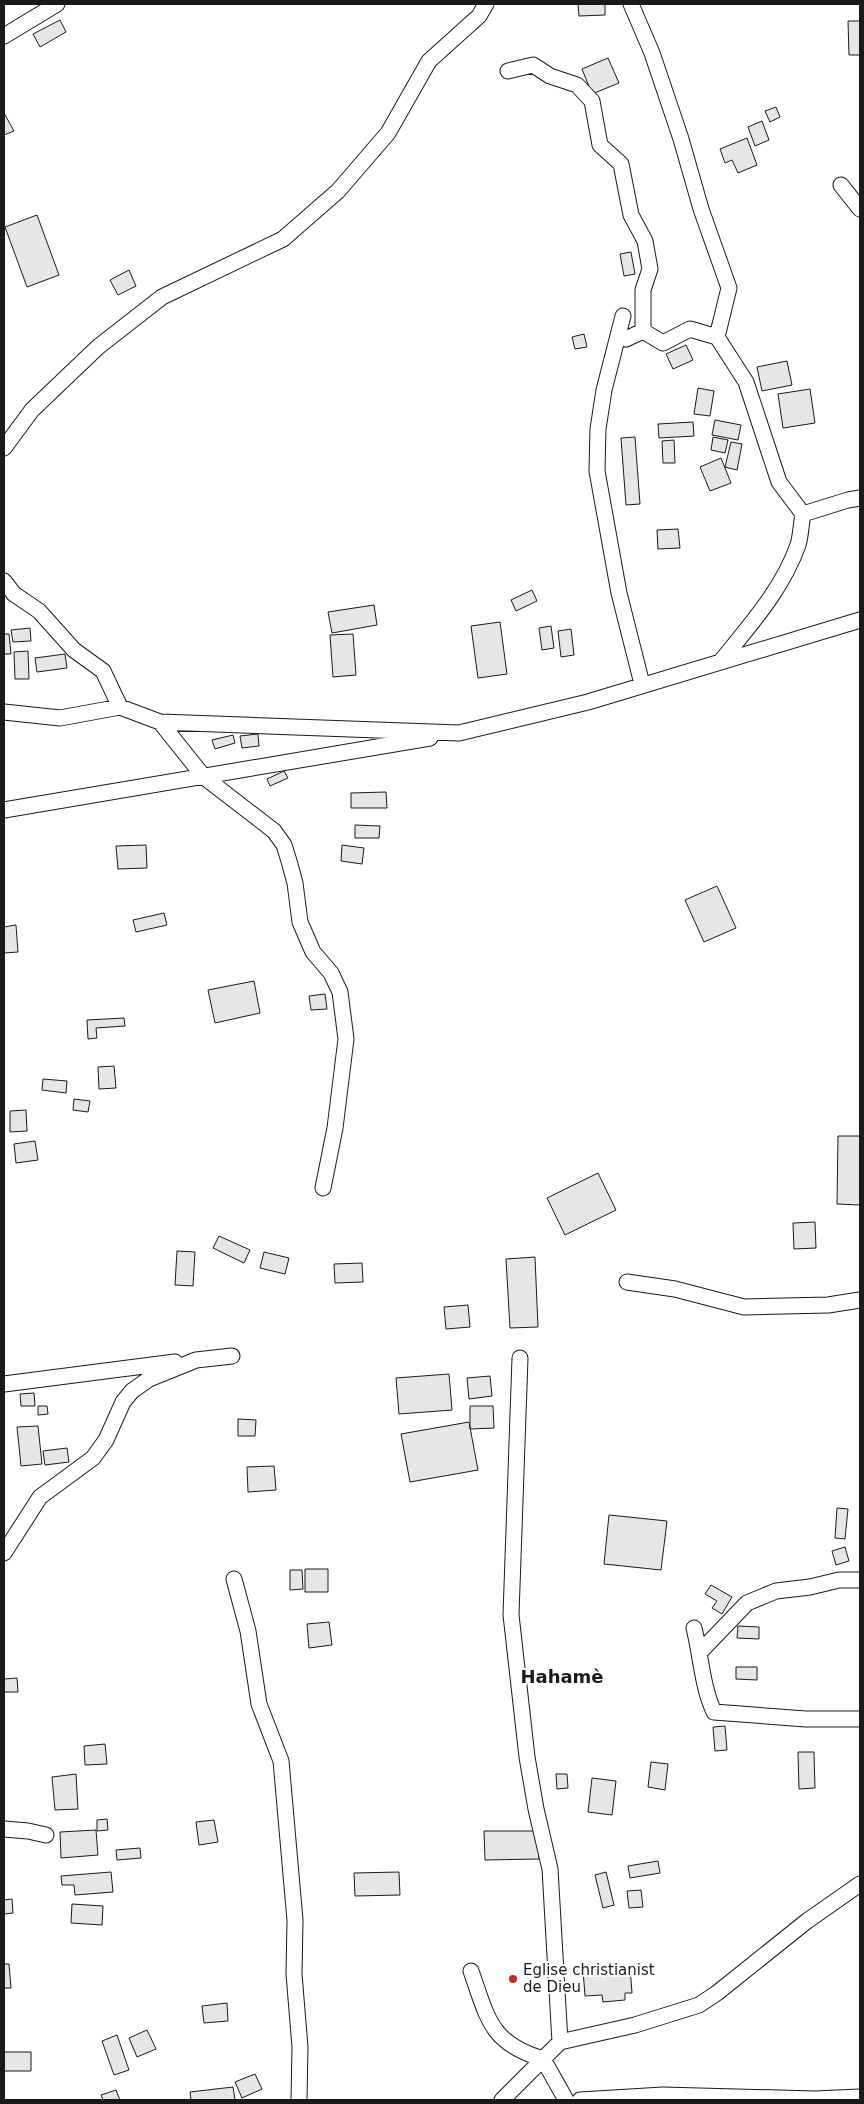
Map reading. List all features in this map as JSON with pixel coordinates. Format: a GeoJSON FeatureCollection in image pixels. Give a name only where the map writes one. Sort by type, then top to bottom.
{"type":"FeatureCollection","features":[{"type":"Feature","properties":{"kind":"street"},"geometry":{"type":"LineString","coordinates":[[4,36],[57,4]]}},
{"type":"Feature","properties":{"kind":"street"},"geometry":{"type":"LineString","coordinates":[[4,448],[32,410],[92,353],[162,297],[283,238],[338,191],[388,133],[430,61],[479,16],[486,4]]}},
{"type":"Feature","properties":{"kind":"street"},"geometry":{"type":"LineString","coordinates":[[632,4],[652,53],[681,139],[701,209],[729,288],[717,337]]}},
{"type":"Feature","properties":{"kind":"street"},"geometry":{"type":"LineString","coordinates":[[508,71],[533,65],[550,76],[577,85],[592,101],[600,145],[621,164],[631,216],[645,241],[650,269],[643,290],[643,331]]}},
{"type":"Feature","properties":{"kind":"street"},"geometry":{"type":"LineString","coordinates":[[841,185],[860,210]]}},
{"type":"Feature","properties":{"kind":"street"},"geometry":{"type":"LineString","coordinates":[[623,316],[604,390],[598,429],[597,471],[619,593],[642,684]]}},
{"type":"Feature","properties":{"kind":"street"},"geometry":{"type":"LineString","coordinates":[[643,331],[663,344],[690,329],[717,337],[746,382],[779,482],[803,514],[799,543],[789,567],[774,594],[721,661]]}},
{"type":"Feature","properties":{"kind":"street"},"geometry":{"type":"LineString","coordinates":[[626,339],[643,331]]}},
{"type":"Feature","properties":{"kind":"street"},"geometry":{"type":"LineString","coordinates":[[803,514],[860,498]]}},
{"type":"Feature","properties":{"kind":"street"},"geometry":{"type":"LineString","coordinates":[[4,582],[14,594],[39,612],[74,650],[103,671],[120,707]]}},
{"type":"Feature","properties":{"kind":"street"},"geometry":{"type":"LineString","coordinates":[[4,810],[459,733],[588,702],[642,684],[860,620]]}},
{"type":"Feature","properties":{"kind":"street"},"geometry":{"type":"LineString","coordinates":[[4,712],[60,718],[120,707],[160,722],[459,733]]}},
{"type":"Feature","properties":{"kind":"street"},"geometry":{"type":"LineString","coordinates":[[160,722],[204,777],[274,831],[284,845],[295,883],[300,922],[313,952],[330,973],[340,992],[346,1039],[335,1128],[322,1188]]}},
{"type":"Feature","properties":{"kind":"street"},"geometry":{"type":"LineString","coordinates":[[627,1282],[675,1289],[744,1307],[828,1304],[860,1300]]}},
{"type":"Feature","properties":{"kind":"street"},"geometry":{"type":"LineString","coordinates":[[4,1384],[232,1356]]}},
{"type":"Feature","properties":{"kind":"street"},"geometry":{"type":"LineString","coordinates":[[520,1358],[511,1615],[527,1757],[536,1809],[550,1869],[560,2042]]}},
{"type":"Feature","properties":{"kind":"street"},"geometry":{"type":"LineString","coordinates":[[4,1553],[40,1497],[93,1458],[106,1440],[123,1402],[132,1391],[149,1379],[196,1360]]}},
{"type":"Feature","properties":{"kind":"street"},"geometry":{"type":"LineString","coordinates":[[234,1578],[248,1631],[259,1704],[281,1761],[295,1920],[294,1974],[300,2047],[299,2100]]}},
{"type":"Feature","properties":{"kind":"street"},"geometry":{"type":"LineString","coordinates":[[700,1652],[748,1603],[754,1600],[776,1591],[810,1587],[839,1580],[860,1580]]}},
{"type":"Feature","properties":{"kind":"street"},"geometry":{"type":"LineString","coordinates":[[694,1628],[708,1699],[714,1712],[806,1719],[860,1719]]}},
{"type":"Feature","properties":{"kind":"street"},"geometry":{"type":"LineString","coordinates":[[4,1829],[28,1830],[46,1835]]}},
{"type":"Feature","properties":{"kind":"street"},"geometry":{"type":"LineString","coordinates":[[502,2100],[560,2042],[635,2025],[699,2005],[717,1993],[807,1921],[860,1884]]}},
{"type":"Feature","properties":{"kind":"street"},"geometry":{"type":"LineString","coordinates":[[471,1971],[490,2024],[505,2042],[524,2053],[543,2059],[566,2100]]}},
{"type":"Feature","properties":{"kind":"street"},"geometry":{"type":"LineString","coordinates":[[580,2100],[663,2095],[814,2099],[860,2097]]}},
{"type":"Feature","properties":{"kind":"building"},"geometry":{"type":"Polygon","coordinates":[[[578,4],[605,4],[605,15],[579,16],[578,4]]]}},
{"type":"Feature","properties":{"kind":"building"},"geometry":{"type":"Polygon","coordinates":[[[60,20],[66,32],[40,47],[33,34],[60,20]]]}},
{"type":"Feature","properties":{"kind":"building"},"geometry":{"type":"Polygon","coordinates":[[[848,21],[860,21],[860,55],[849,55],[848,21]]]}},
{"type":"Feature","properties":{"kind":"building"},"geometry":{"type":"Polygon","coordinates":[[[608,58],[619,83],[592,94],[582,69],[608,58]]]}},
{"type":"Feature","properties":{"kind":"building"},"geometry":{"type":"Polygon","coordinates":[[[776,107],[780,117],[770,122],[765,111],[776,107]]]}},
{"type":"Feature","properties":{"kind":"building"},"geometry":{"type":"Polygon","coordinates":[[[4,113],[14,131],[4,135],[4,113]]]}},
{"type":"Feature","properties":{"kind":"building"},"geometry":{"type":"Polygon","coordinates":[[[762,121],[769,140],[755,146],[748,127],[762,121]]]}},
{"type":"Feature","properties":{"kind":"building"},"geometry":{"type":"Polygon","coordinates":[[[747,138],[757,165],[738,173],[732,160],[725,163],[720,149],[747,138]]]}},
{"type":"Feature","properties":{"kind":"building"},"geometry":{"type":"Polygon","coordinates":[[[37,215],[59,275],[27,287],[5,227],[37,215]]]}},
{"type":"Feature","properties":{"kind":"building"},"geometry":{"type":"Polygon","coordinates":[[[631,252],[635,274],[624,276],[620,254],[631,252]]]}},
{"type":"Feature","properties":{"kind":"building"},"geometry":{"type":"Polygon","coordinates":[[[129,270],[136,286],[118,295],[110,280],[129,270]]]}},
{"type":"Feature","properties":{"kind":"building"},"geometry":{"type":"Polygon","coordinates":[[[584,334],[587,347],[575,349],[572,337],[584,334]]]}},
{"type":"Feature","properties":{"kind":"building"},"geometry":{"type":"Polygon","coordinates":[[[686,345],[693,360],[673,369],[666,354],[686,345]]]}},
{"type":"Feature","properties":{"kind":"building"},"geometry":{"type":"Polygon","coordinates":[[[787,361],[792,385],[762,391],[757,367],[787,361]]]}},
{"type":"Feature","properties":{"kind":"building"},"geometry":{"type":"Polygon","coordinates":[[[698,388],[714,391],[710,416],[694,414],[698,388]]]}},
{"type":"Feature","properties":{"kind":"building"},"geometry":{"type":"Polygon","coordinates":[[[810,389],[815,423],[783,428],[778,394],[810,389]]]}},
{"type":"Feature","properties":{"kind":"building"},"geometry":{"type":"Polygon","coordinates":[[[715,420],[741,425],[738,440],[712,435],[715,420]]]}},
{"type":"Feature","properties":{"kind":"building"},"geometry":{"type":"Polygon","coordinates":[[[693,422],[694,436],[659,438],[658,424],[693,422]]]}},
{"type":"Feature","properties":{"kind":"building"},"geometry":{"type":"Polygon","coordinates":[[[635,437],[640,504],[626,505],[621,438],[635,437]]]}},
{"type":"Feature","properties":{"kind":"building"},"geometry":{"type":"Polygon","coordinates":[[[713,437],[728,440],[725,453],[711,450],[713,437]]]}},
{"type":"Feature","properties":{"kind":"building"},"geometry":{"type":"Polygon","coordinates":[[[674,440],[675,463],[663,463],[662,441],[674,440]]]}},
{"type":"Feature","properties":{"kind":"building"},"geometry":{"type":"Polygon","coordinates":[[[731,442],[742,444],[737,470],[725,467],[731,442]]]}},
{"type":"Feature","properties":{"kind":"building"},"geometry":{"type":"Polygon","coordinates":[[[721,458],[731,483],[710,491],[700,467],[721,458]]]}},
{"type":"Feature","properties":{"kind":"building"},"geometry":{"type":"Polygon","coordinates":[[[678,529],[680,548],[658,549],[657,530],[678,529]]]}},
{"type":"Feature","properties":{"kind":"building"},"geometry":{"type":"Polygon","coordinates":[[[532,590],[537,601],[516,611],[511,600],[532,590]]]}},
{"type":"Feature","properties":{"kind":"building"},"geometry":{"type":"Polygon","coordinates":[[[374,605],[377,625],[332,633],[328,612],[374,605]]]}},
{"type":"Feature","properties":{"kind":"building"},"geometry":{"type":"Polygon","coordinates":[[[500,622],[507,674],[478,678],[471,626],[500,622]]]}},
{"type":"Feature","properties":{"kind":"building"},"geometry":{"type":"Polygon","coordinates":[[[551,626],[554,648],[542,650],[539,628],[551,626]]]}},
{"type":"Feature","properties":{"kind":"building"},"geometry":{"type":"Polygon","coordinates":[[[30,628],[31,641],[13,642],[11,630],[30,628]]]}},
{"type":"Feature","properties":{"kind":"building"},"geometry":{"type":"Polygon","coordinates":[[[571,629],[574,655],[561,657],[558,631],[571,629]]]}},
{"type":"Feature","properties":{"kind":"building"},"geometry":{"type":"Polygon","coordinates":[[[4,634],[9,634],[11,654],[4,654],[4,634]]]}},
{"type":"Feature","properties":{"kind":"building"},"geometry":{"type":"Polygon","coordinates":[[[353,634],[356,675],[333,677],[330,635],[353,634]]]}},
{"type":"Feature","properties":{"kind":"building"},"geometry":{"type":"Polygon","coordinates":[[[28,651],[29,679],[15,679],[14,652],[28,651]]]}},
{"type":"Feature","properties":{"kind":"building"},"geometry":{"type":"Polygon","coordinates":[[[65,654],[67,668],[37,672],[35,658],[65,654]]]}},
{"type":"Feature","properties":{"kind":"building"},"geometry":{"type":"Polygon","coordinates":[[[258,734],[259,746],[242,748],[240,736],[258,734]]]}},
{"type":"Feature","properties":{"kind":"building"},"geometry":{"type":"Polygon","coordinates":[[[233,735],[235,743],[215,749],[212,740],[233,735]]]}},
{"type":"Feature","properties":{"kind":"building"},"geometry":{"type":"Polygon","coordinates":[[[284,771],[288,778],[270,786],[267,779],[284,771]]]}},
{"type":"Feature","properties":{"kind":"building"},"geometry":{"type":"Polygon","coordinates":[[[386,792],[387,808],[351,808],[351,793],[386,792]]]}},
{"type":"Feature","properties":{"kind":"building"},"geometry":{"type":"Polygon","coordinates":[[[355,825],[380,826],[379,838],[355,838],[355,825]]]}},
{"type":"Feature","properties":{"kind":"building"},"geometry":{"type":"Polygon","coordinates":[[[146,845],[147,868],[118,869],[116,846],[146,845]]]}},
{"type":"Feature","properties":{"kind":"building"},"geometry":{"type":"Polygon","coordinates":[[[342,845],[364,848],[362,864],[341,861],[342,845]]]}},
{"type":"Feature","properties":{"kind":"building"},"geometry":{"type":"Polygon","coordinates":[[[717,886],[736,928],[704,942],[685,900],[717,886]]]}},
{"type":"Feature","properties":{"kind":"building"},"geometry":{"type":"Polygon","coordinates":[[[164,913],[167,925],[136,932],[133,920],[164,913]]]}},
{"type":"Feature","properties":{"kind":"building"},"geometry":{"type":"Polygon","coordinates":[[[16,925],[18,952],[4,953],[4,927],[16,925]]]}},
{"type":"Feature","properties":{"kind":"building"},"geometry":{"type":"Polygon","coordinates":[[[254,981],[260,1013],[215,1023],[208,990],[254,981]]]}},
{"type":"Feature","properties":{"kind":"building"},"geometry":{"type":"Polygon","coordinates":[[[325,994],[327,1009],[311,1010],[309,996],[325,994]]]}},
{"type":"Feature","properties":{"kind":"building"},"geometry":{"type":"Polygon","coordinates":[[[124,1018],[125,1026],[96,1028],[97,1038],[88,1039],[87,1020],[124,1018]]]}},
{"type":"Feature","properties":{"kind":"building"},"geometry":{"type":"Polygon","coordinates":[[[114,1066],[116,1088],[99,1089],[98,1067],[114,1066]]]}},
{"type":"Feature","properties":{"kind":"building"},"geometry":{"type":"Polygon","coordinates":[[[43,1079],[67,1081],[66,1093],[42,1090],[43,1079]]]}},
{"type":"Feature","properties":{"kind":"building"},"geometry":{"type":"Polygon","coordinates":[[[74,1099],[90,1101],[88,1112],[73,1110],[74,1099]]]}},
{"type":"Feature","properties":{"kind":"building"},"geometry":{"type":"Polygon","coordinates":[[[26,1110],[27,1131],[10,1132],[10,1111],[26,1110]]]}},
{"type":"Feature","properties":{"kind":"building"},"geometry":{"type":"Polygon","coordinates":[[[838,1136],[860,1136],[860,1205],[837,1204],[838,1136]]]}},
{"type":"Feature","properties":{"kind":"building"},"geometry":{"type":"Polygon","coordinates":[[[35,1141],[38,1160],[16,1163],[14,1144],[35,1141]]]}},
{"type":"Feature","properties":{"kind":"building"},"geometry":{"type":"Polygon","coordinates":[[[598,1173],[616,1210],[565,1235],[547,1198],[598,1173]]]}},
{"type":"Feature","properties":{"kind":"building"},"geometry":{"type":"Polygon","coordinates":[[[815,1222],[816,1248],[794,1249],[793,1223],[815,1222]]]}},
{"type":"Feature","properties":{"kind":"building"},"geometry":{"type":"Polygon","coordinates":[[[219,1236],[250,1250],[244,1263],[213,1248],[219,1236]]]}},
{"type":"Feature","properties":{"kind":"building"},"geometry":{"type":"Polygon","coordinates":[[[177,1251],[195,1252],[193,1286],[175,1285],[177,1251]]]}},
{"type":"Feature","properties":{"kind":"building"},"geometry":{"type":"Polygon","coordinates":[[[264,1252],[289,1258],[285,1274],[260,1268],[264,1252]]]}},
{"type":"Feature","properties":{"kind":"building"},"geometry":{"type":"Polygon","coordinates":[[[535,1257],[538,1327],[510,1328],[506,1259],[535,1257]]]}},
{"type":"Feature","properties":{"kind":"building"},"geometry":{"type":"Polygon","coordinates":[[[362,1263],[363,1282],[335,1283],[334,1264],[362,1263]]]}},
{"type":"Feature","properties":{"kind":"building"},"geometry":{"type":"Polygon","coordinates":[[[468,1305],[470,1327],[446,1329],[444,1307],[468,1305]]]}},
{"type":"Feature","properties":{"kind":"building"},"geometry":{"type":"Polygon","coordinates":[[[449,1374],[452,1410],[399,1414],[396,1378],[449,1374]]]}},
{"type":"Feature","properties":{"kind":"building"},"geometry":{"type":"Polygon","coordinates":[[[490,1376],[492,1396],[469,1399],[467,1378],[490,1376]]]}},
{"type":"Feature","properties":{"kind":"building"},"geometry":{"type":"Polygon","coordinates":[[[34,1393],[35,1406],[21,1406],[20,1394],[34,1393]]]}},
{"type":"Feature","properties":{"kind":"building"},"geometry":{"type":"Polygon","coordinates":[[[38,1406],[47,1406],[48,1414],[38,1415],[38,1406]]]}},
{"type":"Feature","properties":{"kind":"building"},"geometry":{"type":"Polygon","coordinates":[[[470,1406],[493,1406],[494,1428],[470,1429],[470,1406]]]}},
{"type":"Feature","properties":{"kind":"building"},"geometry":{"type":"Polygon","coordinates":[[[238,1419],[256,1420],[255,1436],[238,1436],[238,1419]]]}},
{"type":"Feature","properties":{"kind":"building"},"geometry":{"type":"Polygon","coordinates":[[[469,1422],[478,1470],[410,1482],[401,1434],[469,1422]]]}},
{"type":"Feature","properties":{"kind":"building"},"geometry":{"type":"Polygon","coordinates":[[[38,1426],[42,1464],[21,1466],[17,1427],[38,1426]]]}},
{"type":"Feature","properties":{"kind":"building"},"geometry":{"type":"Polygon","coordinates":[[[67,1448],[69,1462],[45,1465],[43,1451],[67,1448]]]}},
{"type":"Feature","properties":{"kind":"building"},"geometry":{"type":"Polygon","coordinates":[[[274,1466],[276,1490],[248,1492],[247,1467],[274,1466]]]}},
{"type":"Feature","properties":{"kind":"building"},"geometry":{"type":"Polygon","coordinates":[[[837,1508],[848,1509],[845,1539],[835,1538],[837,1508]]]}},
{"type":"Feature","properties":{"kind":"building"},"geometry":{"type":"Polygon","coordinates":[[[609,1515],[667,1521],[661,1570],[604,1564],[609,1515]]]}},
{"type":"Feature","properties":{"kind":"building"},"geometry":{"type":"Polygon","coordinates":[[[845,1547],[849,1561],[836,1565],[832,1551],[845,1547]]]}},
{"type":"Feature","properties":{"kind":"building"},"geometry":{"type":"Polygon","coordinates":[[[305,1569],[328,1569],[328,1592],[305,1592],[305,1569]]]}},
{"type":"Feature","properties":{"kind":"building"},"geometry":{"type":"Polygon","coordinates":[[[290,1570],[302,1570],[303,1589],[290,1590],[290,1570]]]}},
{"type":"Feature","properties":{"kind":"building"},"geometry":{"type":"Polygon","coordinates":[[[711,1585],[732,1597],[722,1614],[712,1608],[717,1601],[705,1594],[711,1585]]]}},
{"type":"Feature","properties":{"kind":"building"},"geometry":{"type":"Polygon","coordinates":[[[329,1622],[332,1645],[309,1648],[307,1624],[329,1622]]]}},
{"type":"Feature","properties":{"kind":"building"},"geometry":{"type":"Polygon","coordinates":[[[738,1626],[759,1627],[759,1639],[737,1638],[738,1626]]]}},
{"type":"Feature","properties":{"kind":"building"},"geometry":{"type":"Polygon","coordinates":[[[736,1667],[757,1667],[757,1680],[736,1679],[736,1667]]]}},
{"type":"Feature","properties":{"kind":"building"},"geometry":{"type":"Polygon","coordinates":[[[17,1678],[18,1692],[4,1692],[4,1679],[17,1678]]]}},
{"type":"Feature","properties":{"kind":"building"},"geometry":{"type":"Polygon","coordinates":[[[725,1726],[727,1750],[715,1751],[713,1727],[725,1726]]]}},
{"type":"Feature","properties":{"kind":"building"},"geometry":{"type":"Polygon","coordinates":[[[105,1744],[107,1764],[85,1765],[84,1746],[105,1744]]]}},
{"type":"Feature","properties":{"kind":"building"},"geometry":{"type":"Polygon","coordinates":[[[798,1752],[814,1752],[815,1788],[799,1789],[798,1752]]]}},
{"type":"Feature","properties":{"kind":"building"},"geometry":{"type":"Polygon","coordinates":[[[651,1762],[668,1764],[665,1790],[648,1787],[651,1762]]]}},
{"type":"Feature","properties":{"kind":"building"},"geometry":{"type":"Polygon","coordinates":[[[76,1774],[78,1809],[55,1810],[52,1777],[76,1774]]]}},
{"type":"Feature","properties":{"kind":"building"},"geometry":{"type":"Polygon","coordinates":[[[556,1774],[567,1774],[568,1788],[557,1789],[556,1774]]]}},
{"type":"Feature","properties":{"kind":"building"},"geometry":{"type":"Polygon","coordinates":[[[592,1778],[616,1781],[612,1815],[588,1812],[592,1778]]]}},
{"type":"Feature","properties":{"kind":"building"},"geometry":{"type":"Polygon","coordinates":[[[107,1819],[108,1830],[97,1831],[97,1820],[107,1819]]]}},
{"type":"Feature","properties":{"kind":"building"},"geometry":{"type":"Polygon","coordinates":[[[214,1820],[218,1842],[199,1845],[196,1822],[214,1820]]]}},
{"type":"Feature","properties":{"kind":"building"},"geometry":{"type":"Polygon","coordinates":[[[96,1830],[98,1855],[61,1858],[60,1832],[96,1830]]]}},
{"type":"Feature","properties":{"kind":"building"},"geometry":{"type":"Polygon","coordinates":[[[484,1831],[538,1831],[539,1859],[485,1860],[484,1831]]]}},
{"type":"Feature","properties":{"kind":"building"},"geometry":{"type":"Polygon","coordinates":[[[140,1848],[141,1858],[117,1860],[116,1850],[140,1848]]]}},
{"type":"Feature","properties":{"kind":"building"},"geometry":{"type":"Polygon","coordinates":[[[658,1861],[660,1873],[630,1878],[628,1866],[658,1861]]]}},
{"type":"Feature","properties":{"kind":"building"},"geometry":{"type":"Polygon","coordinates":[[[111,1872],[113,1892],[75,1895],[74,1885],[62,1885],[61,1876],[111,1872]]]}},
{"type":"Feature","properties":{"kind":"building"},"geometry":{"type":"Polygon","coordinates":[[[399,1872],[400,1895],[355,1896],[354,1873],[399,1872]]]}},
{"type":"Feature","properties":{"kind":"building"},"geometry":{"type":"Polygon","coordinates":[[[606,1872],[614,1905],[603,1908],[595,1875],[606,1872]]]}},
{"type":"Feature","properties":{"kind":"building"},"geometry":{"type":"Polygon","coordinates":[[[641,1890],[643,1907],[629,1908],[627,1891],[641,1890]]]}},
{"type":"Feature","properties":{"kind":"building"},"geometry":{"type":"Polygon","coordinates":[[[12,1899],[13,1913],[4,1914],[4,1900],[12,1899]]]}},
{"type":"Feature","properties":{"kind":"building"},"geometry":{"type":"Polygon","coordinates":[[[72,1904],[103,1906],[102,1925],[71,1923],[72,1904]]]}},
{"type":"Feature","properties":{"kind":"building"},"geometry":{"type":"Polygon","coordinates":[[[4,1964],[9,1964],[11,1988],[4,1988],[4,1964]]]}},
{"type":"Feature","properties":{"kind":"building"},"geometry":{"type":"Polygon","coordinates":[[[630,1967],[632,1993],[625,1993],[625,2000],[603,2002],[602,1995],[585,1996],[583,1970],[630,1967]]]}},
{"type":"Feature","properties":{"kind":"building"},"geometry":{"type":"Polygon","coordinates":[[[227,2003],[228,2021],[204,2023],[202,2006],[227,2003]]]}},
{"type":"Feature","properties":{"kind":"building"},"geometry":{"type":"Polygon","coordinates":[[[147,2030],[156,2049],[137,2057],[129,2038],[147,2030]]]}},
{"type":"Feature","properties":{"kind":"building"},"geometry":{"type":"Polygon","coordinates":[[[117,2035],[129,2070],[114,2075],[102,2041],[117,2035]]]}},
{"type":"Feature","properties":{"kind":"building"},"geometry":{"type":"Polygon","coordinates":[[[4,2052],[31,2052],[31,2071],[4,2071],[4,2052]]]}},
{"type":"Feature","properties":{"kind":"building"},"geometry":{"type":"Polygon","coordinates":[[[255,2074],[262,2089],[242,2098],[235,2082],[255,2074]]]}},
{"type":"Feature","properties":{"kind":"building"},"geometry":{"type":"Polygon","coordinates":[[[233,2087],[235,2100],[191,2100],[190,2092],[233,2087]]]}},
{"type":"Feature","properties":{"kind":"building"},"geometry":{"type":"Polygon","coordinates":[[[116,2090],[120,2100],[103,2100],[101,2095],[116,2090]]]}},
{"type":"Feature","properties":{"kind":"place","name":"Eglise christianist de Dieu"},"geometry":{"type":"Point","coordinates":[513,1979]}},
{"type":"Feature","properties":{"kind":"district","name":"Hahamè"},"geometry":{"type":"Point","coordinates":[562,1677]}}]}
